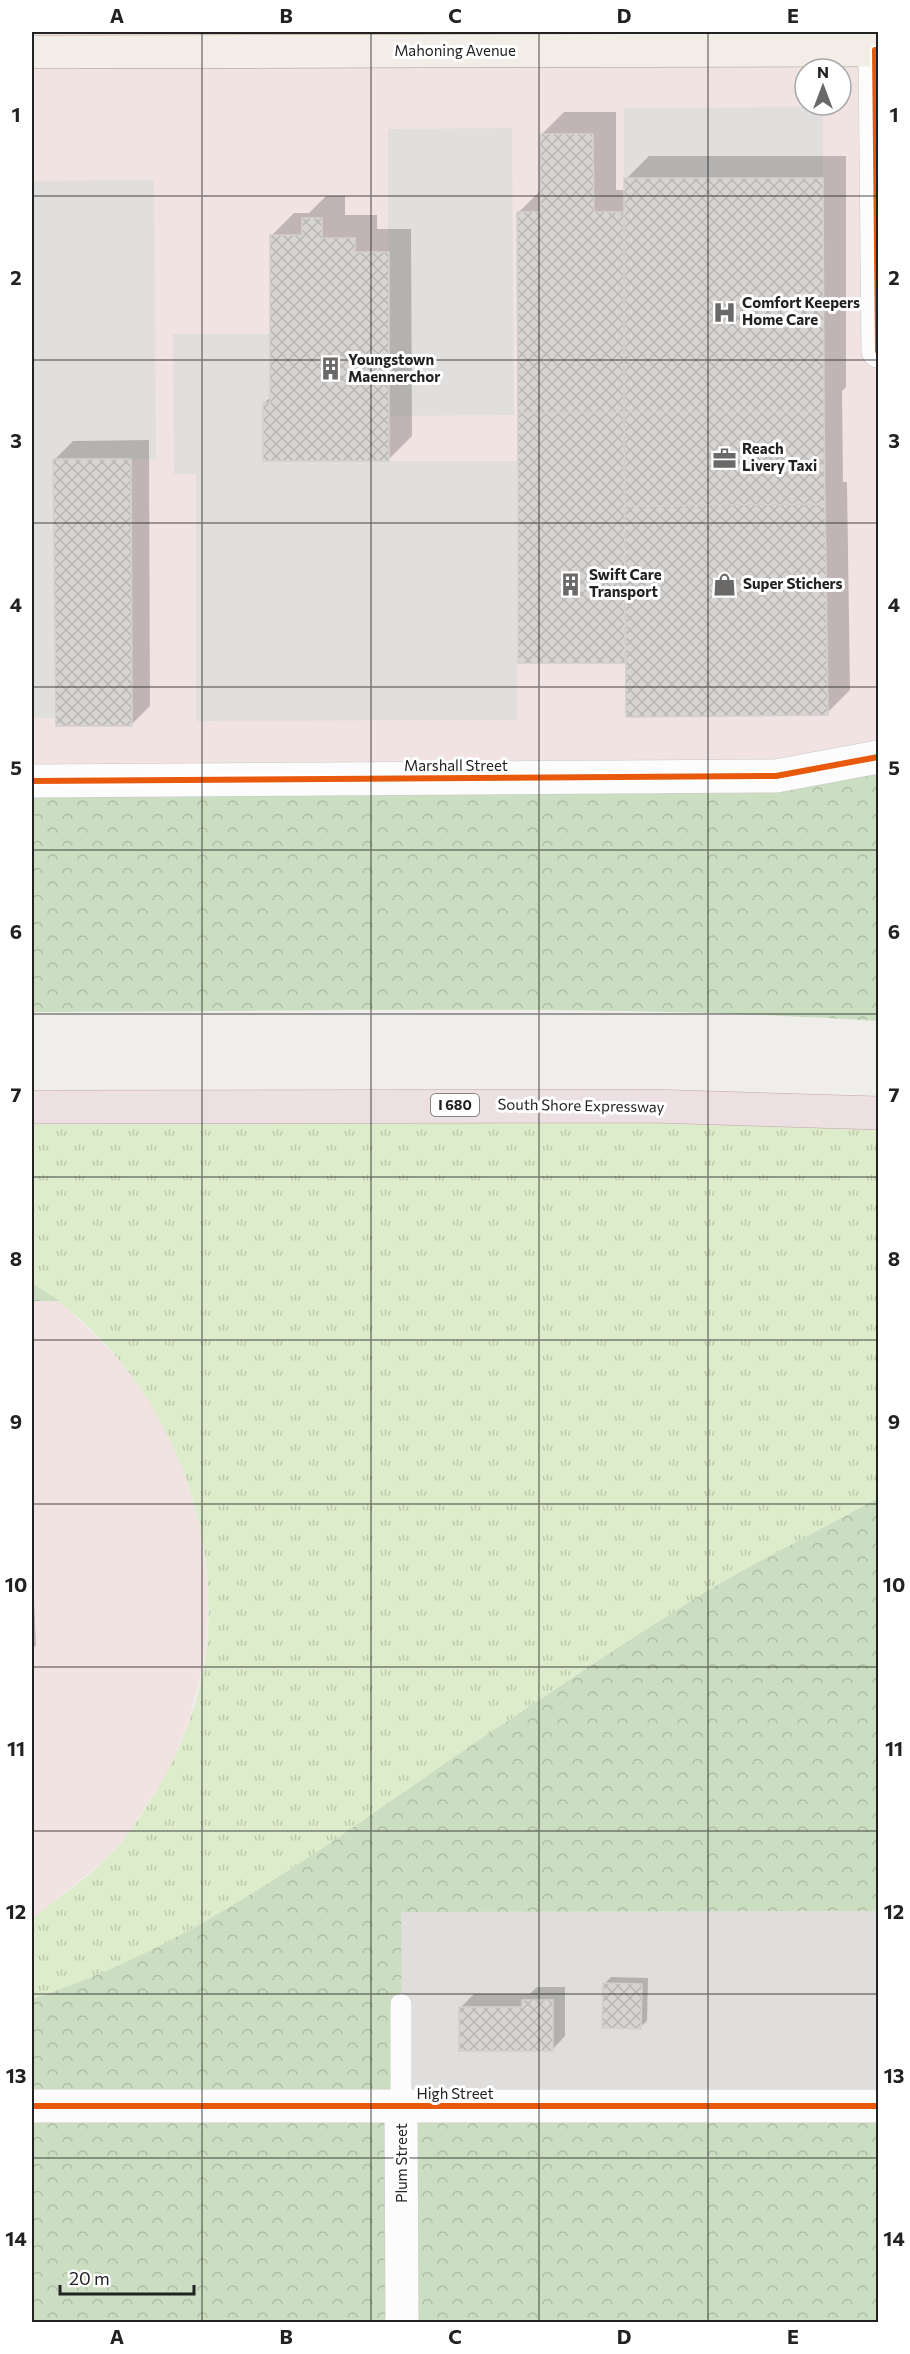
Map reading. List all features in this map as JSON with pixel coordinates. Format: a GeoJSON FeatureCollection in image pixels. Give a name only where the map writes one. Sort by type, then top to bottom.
{"type":"FeatureCollection","features":[{"type":"Feature","properties":{"kind":"highway","name":"South Shore Expressway"},"geometry":{"type":"LineString","coordinates":[[32,1107],[639,1106],[879,1113]]}},
{"type":"Feature","properties":{"kind":"main road","name":"Mahoning Avenue"},"geometry":{"type":"LineString","coordinates":[[32,52],[565,41],[877,50]]}},
{"type":"Feature","properties":{"kind":"street"},"geometry":{"type":"LineString","coordinates":[[877,50],[879,351]]}},
{"type":"Feature","properties":{"kind":"street","name":"Marshall Street"},"geometry":{"type":"LineString","coordinates":[[32,781],[776,776],[879,757]]}},
{"type":"Feature","properties":{"kind":"street","name":"High Street"},"geometry":{"type":"LineString","coordinates":[[32,2106],[879,2106]]}},
{"type":"Feature","properties":{"kind":"street","name":"Plum Street"},"geometry":{"type":"LineString","coordinates":[[401,2106],[402,2322]]}},
{"type":"Feature","properties":{"kind":"lane","name":"Plum Street"},"geometry":{"type":"LineString","coordinates":[[401,2004],[401,2106]]}},
{"type":"Feature","properties":{"kind":"shaded area"},"geometry":{"type":"Polygon","coordinates":[[[32,32],[878,32],[878,757],[32,781],[32,32]]]}},
{"type":"Feature","properties":{"kind":"shaded area"},"geometry":{"type":"Polygon","coordinates":[[[793,107],[793,117],[823,117],[823,178],[624,178],[624,108],[793,107]]]}},
{"type":"Feature","properties":{"kind":"shaded area"},"geometry":{"type":"Polygon","coordinates":[[[512,128],[514,415],[389,416],[388,129],[512,128]]]}},
{"type":"Feature","properties":{"kind":"shaded area"},"geometry":{"type":"Polygon","coordinates":[[[154,180],[156,459],[53,460],[55,718],[32,718],[32,181],[154,180]]]}},
{"type":"Feature","properties":{"kind":"shaded area"},"geometry":{"type":"Polygon","coordinates":[[[173,334],[270,334],[270,403],[263,403],[263,461],[517,461],[517,720],[196,721],[196,474],[174,474],[173,334]]]}},
{"type":"Feature","properties":{"kind":"shaded area"},"geometry":{"type":"Polygon","coordinates":[[[32,1301],[60,1301],[117,1357],[154,1407],[180,1460],[201,1532],[209,1600],[205,1655],[189,1720],[168,1772],[127,1835],[107,1858],[32,1919],[32,1301]]]}},
{"type":"Feature","properties":{"kind":"shaded area"},"geometry":{"type":"Polygon","coordinates":[[[878,1911],[878,2322],[32,2322],[401,1912],[878,1911]]]}},
{"type":"Feature","properties":{"kind":"green space"},"geometry":{"type":"Polygon","coordinates":[[[878,757],[878,1021],[772,1015],[561,1010],[32,1012],[32,781],[878,757]]]}},
{"type":"Feature","properties":{"kind":"green space"},"geometry":{"type":"Polygon","coordinates":[[[32,1107],[878,1113],[878,1498],[747,1568],[678,1609],[497,1728],[330,1843],[216,1915],[157,1947],[96,1975],[32,1999],[32,1919],[94,1870],[117,1847],[155,1793],[178,1749],[188,1726],[202,1678],[206,1653],[208,1599],[203,1546],[191,1493],[172,1443],[146,1396],[113,1353],[75,1315],[32,1283],[32,1107]]]}},
{"type":"Feature","properties":{"kind":"green space"},"geometry":{"type":"Polygon","coordinates":[[[32,1283],[60,1301],[32,1301],[32,1283]]]}},
{"type":"Feature","properties":{"kind":"green space"},"geometry":{"type":"Polygon","coordinates":[[[878,1498],[878,1911],[401,1912],[402,2105],[878,2106],[878,2322],[32,2322],[32,1999],[96,1975],[157,1947],[216,1915],[330,1843],[497,1728],[678,1609],[747,1568],[878,1498]]]}},
{"type":"Feature","properties":{"kind":"building"},"geometry":{"type":"Polygon","coordinates":[[[540,134],[593,134],[594,212],[624,212],[624,412],[518,413],[517,212],[540,212],[540,134]]]}},
{"type":"Feature","properties":{"kind":"building","name":"Comfort Keepers Home Care"},"geometry":{"type":"Polygon","coordinates":[[[624,178],[823,178],[824,412],[624,412],[624,178]]]}},
{"type":"Feature","properties":{"kind":"building","name":"Youngstown Maennerchor"},"geometry":{"type":"Polygon","coordinates":[[[302,218],[322,218],[322,238],[355,238],[355,252],[389,252],[389,461],[263,461],[263,403],[270,403],[270,235],[302,235],[302,218]]]}},
{"type":"Feature","properties":{"kind":"building","name":"Reach Livery Taxi"},"geometry":{"type":"Polygon","coordinates":[[[624,412],[824,412],[825,504],[625,506],[624,412]]]}},
{"type":"Feature","properties":{"kind":"building","name":"Swift Care Transport"},"geometry":{"type":"Polygon","coordinates":[[[624,412],[625,663],[518,663],[518,413],[624,412]]]}},
{"type":"Feature","properties":{"kind":"building"},"geometry":{"type":"Polygon","coordinates":[[[53,459],[131,459],[132,726],[56,726],[53,459]]]}},
{"type":"Feature","properties":{"kind":"building","name":"Super Stichers"},"geometry":{"type":"Polygon","coordinates":[[[825,504],[828,715],[626,717],[625,506],[825,504]]]}},
{"type":"Feature","properties":{"kind":"building"},"geometry":{"type":"Polygon","coordinates":[[[603,1983],[642,1984],[641,2029],[602,2028],[603,1983]]]}},
{"type":"Feature","properties":{"kind":"building"},"geometry":{"type":"Polygon","coordinates":[[[522,2000],[553,2000],[553,2051],[459,2051],[459,2007],[522,2007],[522,2000]]]}},
{"type":"Feature","properties":{"kind":"cycle path"},"geometry":{"type":"LineString","coordinates":[[878,50],[875,50],[878,351]]}},
{"type":"Feature","properties":{"kind":"cycle path"},"geometry":{"type":"LineString","coordinates":[[32,781],[776,776],[878,757]]}},
{"type":"Feature","properties":{"kind":"cycle path"},"geometry":{"type":"LineString","coordinates":[[32,2106],[878,2106]]}},
{"type":"Feature","properties":{"kind":"place","name":"Comfort Keepers Home Care"},"geometry":{"type":"Point","coordinates":[724,312]}},
{"type":"Feature","properties":{"kind":"place","name":"Youngstown Maennerchor"},"geometry":{"type":"Point","coordinates":[330,369]}},
{"type":"Feature","properties":{"kind":"place","name":"Reach Livery Taxi"},"geometry":{"type":"Point","coordinates":[724,458]}},
{"type":"Feature","properties":{"kind":"place","name":"Swift Care Transport"},"geometry":{"type":"Point","coordinates":[571,584]}},
{"type":"Feature","properties":{"kind":"place","name":"Super Stichers"},"geometry":{"type":"Point","coordinates":[725,584]}}]}
